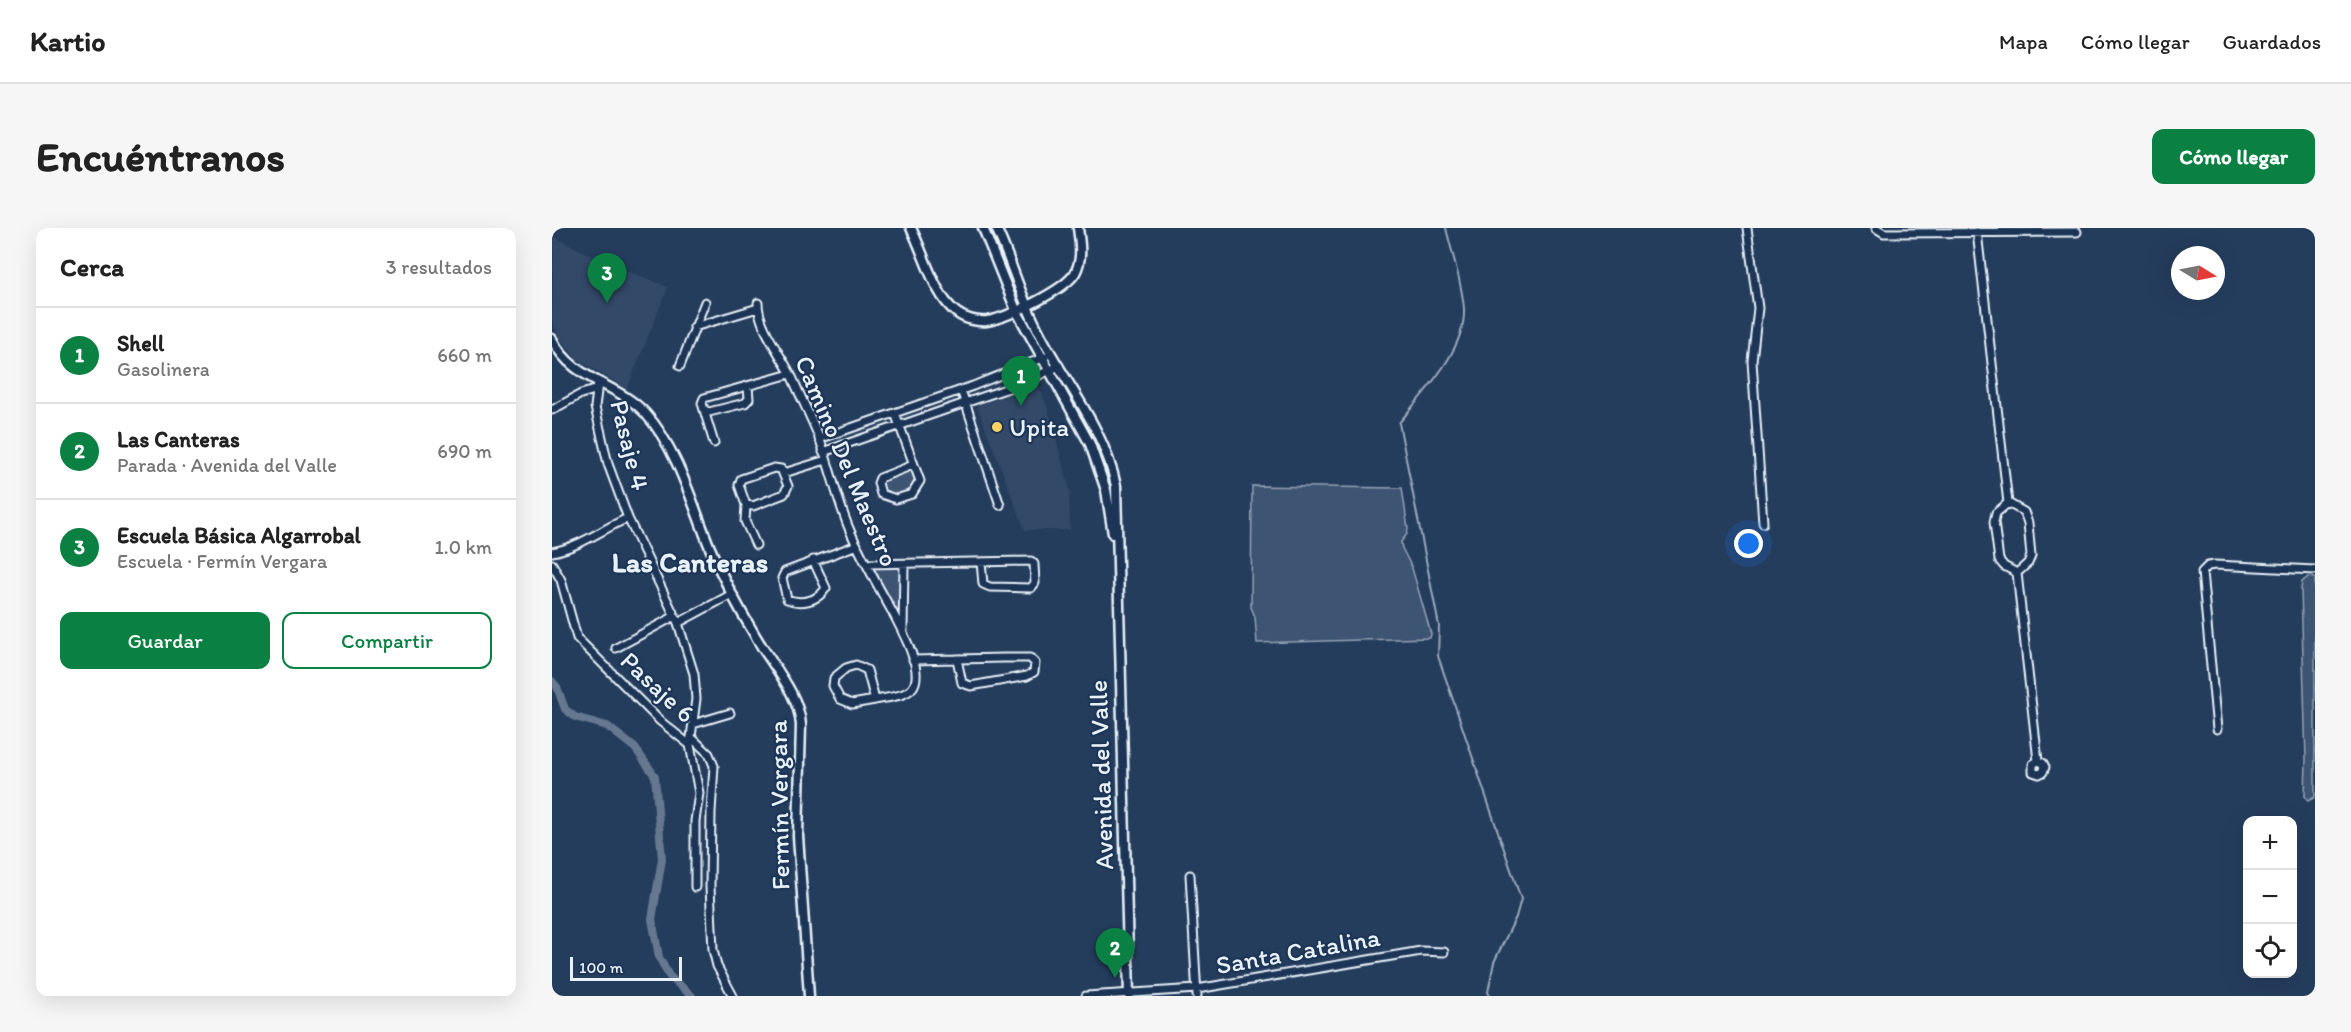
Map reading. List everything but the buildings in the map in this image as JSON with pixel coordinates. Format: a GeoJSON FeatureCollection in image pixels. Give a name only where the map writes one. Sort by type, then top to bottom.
{"type":"FeatureCollection","features":[{"type":"Feature","properties":{"kind":"street"},"geometry":{"type":"LineString","coordinates":[[911,228],[943,297],[958,314],[971,320],[985,321],[1016,310],[1060,288],[1074,274],[1081,252],[1078,228]]}},
{"type":"Feature","properties":{"kind":"street","name":"Avenida del Valle"},"geometry":{"type":"LineString","coordinates":[[983,228],[1016,310],[1077,418],[1095,456],[1106,490],[1116,553]]}},
{"type":"Feature","properties":{"kind":"street","name":"Avenida del Valle"},"geometry":{"type":"LineString","coordinates":[[996,228],[1036,326],[1100,436],[1110,460],[1118,498],[1116,553],[1129,995]]}},
{"type":"Feature","properties":{"kind":"street"},"geometry":{"type":"LineString","coordinates":[[1747,228],[1758,308],[1752,361],[1762,523]]}},
{"type":"Feature","properties":{"kind":"street"},"geometry":{"type":"LineString","coordinates":[[1876,228],[1884,232],[2077,232]]}},
{"type":"Feature","properties":{"kind":"street"},"geometry":{"type":"LineString","coordinates":[[1977,232],[2008,503]]}},
{"type":"Feature","properties":{"kind":"street"},"geometry":{"type":"LineString","coordinates":[[680,366],[705,302]]}},
{"type":"Feature","properties":{"kind":"street","name":"Camino Del Maestro"},"geometry":{"type":"LineString","coordinates":[[694,327],[758,306],[761,320],[790,374],[819,439],[857,545],[903,633],[913,660],[917,675],[915,686],[899,695],[875,700],[852,704],[843,702],[834,686],[834,678],[846,668],[856,665],[862,667],[867,670],[875,700]]}},
{"type":"Feature","properties":{"kind":"street","name":"Fermín Vergara"},"geometry":{"type":"LineString","coordinates":[[552,339],[568,363],[596,386],[637,405],[657,427],[691,495],[712,552],[732,594],[796,703],[799,713],[798,836],[809,996]]}},
{"type":"Feature","properties":{"kind":"street"},"geometry":{"type":"LineString","coordinates":[[819,439],[961,390],[1052,354]]}},
{"type":"Feature","properties":{"kind":"street"},"geometry":{"type":"LineString","coordinates":[[823,452],[1020,384],[1059,366]]}},
{"type":"Feature","properties":{"kind":"street"},"geometry":{"type":"LineString","coordinates":[[714,443],[702,403],[704,398],[790,374]]}},
{"type":"Feature","properties":{"kind":"street"},"geometry":{"type":"LineString","coordinates":[[552,410],[596,386]]}},
{"type":"Feature","properties":{"kind":"street","name":"Pasaje 4"},"geometry":{"type":"LineString","coordinates":[[596,386],[597,419],[608,464],[628,518],[676,619],[695,680],[696,699],[690,741]]}},
{"type":"Feature","properties":{"kind":"street"},"geometry":{"type":"LineString","coordinates":[[704,410],[709,412],[745,403],[749,399],[748,386]]}},
{"type":"Feature","properties":{"kind":"street"},"geometry":{"type":"LineString","coordinates":[[961,390],[1000,505]]}},
{"type":"Feature","properties":{"kind":"street"},"geometry":{"type":"LineString","coordinates":[[895,413],[920,481],[912,494],[896,499],[881,494],[878,483],[880,478],[913,465]]}},
{"type":"Feature","properties":{"kind":"street"},"geometry":{"type":"LineString","coordinates":[[784,474],[826,460]]}},
{"type":"Feature","properties":{"kind":"street"},"geometry":{"type":"LineString","coordinates":[[746,505],[753,506],[784,495],[788,486],[782,469],[774,468],[741,479],[739,485],[746,505],[745,521],[756,545]]}},
{"type":"Feature","properties":{"kind":"street"},"geometry":{"type":"LineString","coordinates":[[2008,503],[2024,512],[2028,523],[2030,560],[2017,573]]}},
{"type":"Feature","properties":{"kind":"street"},"geometry":{"type":"LineString","coordinates":[[2008,503],[1998,511],[1994,519],[1997,546],[2001,563],[2017,573]]}},
{"type":"Feature","properties":{"kind":"street","name":"Pasaje 4"},"geometry":{"type":"LineString","coordinates":[[552,552],[576,546],[592,535],[628,518]]}},
{"type":"Feature","properties":{"kind":"street"},"geometry":{"type":"LineString","coordinates":[[813,560],[826,588],[822,594],[800,603],[787,599],[782,578],[785,572],[813,560],[857,545]]}},
{"type":"Feature","properties":{"kind":"street"},"geometry":{"type":"LineString","coordinates":[[866,564],[1031,561],[1034,564],[1035,583],[1031,588],[990,587],[983,584],[981,562]]}},
{"type":"Feature","properties":{"kind":"street","name":"Pasaje 6"},"geometry":{"type":"LineString","coordinates":[[552,564],[561,580],[577,638],[660,721],[709,754],[714,766],[711,823],[712,939],[717,966],[733,996]]}},
{"type":"Feature","properties":{"kind":"street","name":"Camino Del Maestro"},"geometry":{"type":"LineString","coordinates":[[903,633],[904,564]]}},
{"type":"Feature","properties":{"kind":"street"},"geometry":{"type":"LineString","coordinates":[[2217,729],[2202,572],[2215,565],[2315,570]]}},
{"type":"Feature","properties":{"kind":"street"},"geometry":{"type":"LineString","coordinates":[[2017,573],[2038,760]]}},
{"type":"Feature","properties":{"kind":"street"},"geometry":{"type":"LineString","coordinates":[[616,648],[732,594]]}},
{"type":"Feature","properties":{"kind":"street"},"geometry":{"type":"LineString","coordinates":[[913,660],[957,658],[1026,657],[1032,660],[1035,668],[1034,672],[1027,676],[971,686],[962,683],[957,658]]}},
{"type":"Feature","properties":{"kind":"street"},"geometry":{"type":"LineString","coordinates":[[693,724],[730,713]]}},
{"type":"Feature","properties":{"kind":"street","name":"Pasaje 6"},"geometry":{"type":"LineString","coordinates":[[690,741],[699,793],[695,821],[695,887]]}},
{"type":"Feature","properties":{"kind":"street"},"geometry":{"type":"LineString","coordinates":[[1190,875],[1197,992]]}},
{"type":"Feature","properties":{"kind":"street","name":"Santa Catalina"},"geometry":{"type":"LineString","coordinates":[[1086,996],[1197,992],[1421,951],[1444,951]]}},
{"type":"Feature","properties":{"kind":"shaded area"},"geometry":{"type":"Polygon","coordinates":[[[554,237],[598,259],[668,287],[627,389],[576,358],[555,328],[552,320],[554,237]]]}},
{"type":"Feature","properties":{"kind":"shaded area"},"geometry":{"type":"Polygon","coordinates":[[[1038,384],[1048,409],[1071,495],[1069,496],[1070,530],[1025,530],[977,406],[1038,384]]]}},
{"type":"Feature","properties":{"kind":"shaded area"},"geometry":{"type":"Polygon","coordinates":[[[910,470],[915,482],[911,491],[892,496],[881,490],[882,480],[910,470]]]}},
{"type":"Feature","properties":{"kind":"shaded area"},"geometry":{"type":"Polygon","coordinates":[[[1252,486],[1402,488],[1408,529],[1401,542],[1402,548],[1412,568],[1431,634],[1430,638],[1257,643],[1255,617],[1251,607],[1252,486]]]}},
{"type":"Feature","properties":{"kind":"shaded area"},"geometry":{"type":"Polygon","coordinates":[[[872,567],[901,567],[900,619],[872,567]]]}},
{"type":"Feature","properties":{"kind":"shaded area"},"geometry":{"type":"Polygon","coordinates":[[[2308,577],[2315,578],[2315,797],[2308,801],[2305,796],[2301,589],[2302,582],[2308,577]]]}},
{"type":"Feature","properties":{"kind":"waterway"},"geometry":{"type":"LineString","coordinates":[[1446,228],[1461,289],[1464,309],[1463,324],[1451,355],[1431,385],[1399,423],[1439,626],[1438,656],[1521,899],[1516,917],[1494,962],[1488,992],[1490,996]]}},
{"type":"Feature","properties":{"kind":"waterway"},"geometry":{"type":"LineString","coordinates":[[552,681],[557,687],[565,709],[575,717],[607,726],[635,748],[655,776],[662,859],[652,919],[659,957],[669,976],[692,996]]}},
{"type":"Feature","properties":{"kind":"place","name":"Escuela Básica Algarrobal"},"geometry":{"type":"Point","coordinates":[607,303]}},
{"type":"Feature","properties":{"kind":"place","name":"Shell"},"geometry":{"type":"Point","coordinates":[1021,406]}},
{"type":"Feature","properties":{"kind":"place","name":"Upita"},"geometry":{"type":"Point","coordinates":[997,427]}},
{"type":"Feature","properties":{"kind":"place","name":"Las Canteras"},"geometry":{"type":"Point","coordinates":[1115,978]}},
{"type":"Feature","properties":{"kind":"district","name":"Las Canteras"},"geometry":{"type":"Point","coordinates":[690,562]}}]}
